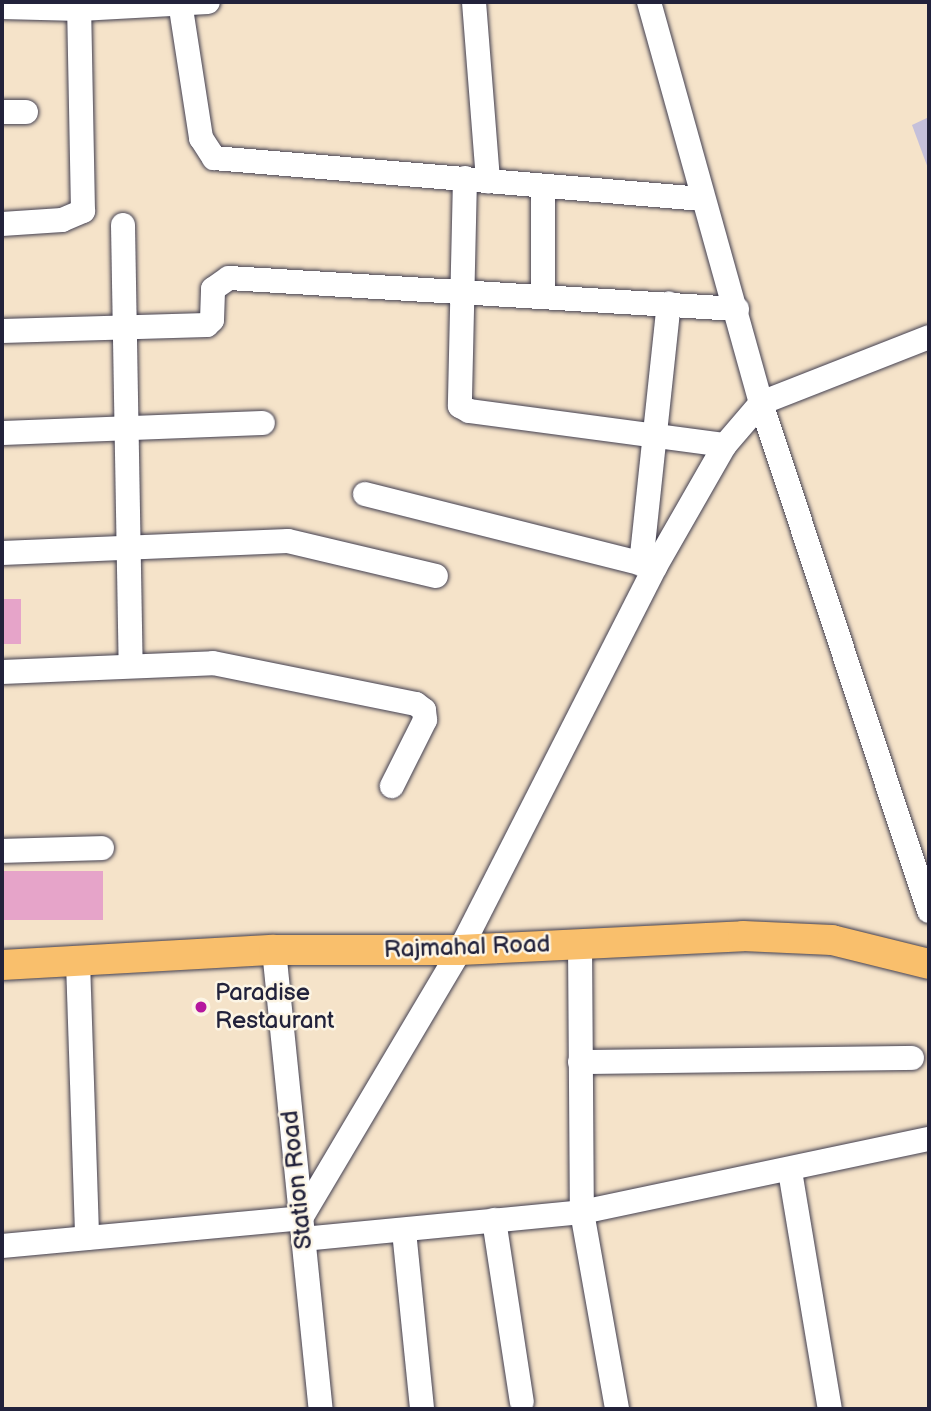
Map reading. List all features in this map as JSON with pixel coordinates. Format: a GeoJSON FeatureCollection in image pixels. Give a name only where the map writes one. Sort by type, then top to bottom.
{"type":"FeatureCollection","features":[{"type":"Feature","properties":{"kind":"main road","name":"Rajmahal Road"},"geometry":{"type":"LineString","coordinates":[[2,965],[274,950],[460,950],[580,943],[798,937],[863,946],[929,964]]}},
{"type":"Feature","properties":{"kind":"street"},"geometry":{"type":"LineString","coordinates":[[2,7],[208,2]]}},
{"type":"Feature","properties":{"kind":"street"},"geometry":{"type":"LineString","coordinates":[[474,2],[477,180],[462,292],[460,406],[470,411],[725,444]]}},
{"type":"Feature","properties":{"kind":"street"},"geometry":{"type":"LineString","coordinates":[[649,2],[702,199],[737,309],[761,403],[929,911]]}},
{"type":"Feature","properties":{"kind":"street"},"geometry":{"type":"LineString","coordinates":[[180,3],[201,138],[214,158],[702,199]]}},
{"type":"Feature","properties":{"kind":"street"},"geometry":{"type":"LineString","coordinates":[[2,223],[62,220],[83,211],[79,5]]}},
{"type":"Feature","properties":{"kind":"street"},"geometry":{"type":"LineString","coordinates":[[543,186],[543,296]]}},
{"type":"Feature","properties":{"kind":"street"},"geometry":{"type":"LineString","coordinates":[[123,225],[122,327],[130,547],[131,665]]}},
{"type":"Feature","properties":{"kind":"street"},"geometry":{"type":"LineString","coordinates":[[2,331],[207,325],[212,320],[213,289],[229,278],[737,309]]}},
{"type":"Feature","properties":{"kind":"street"},"geometry":{"type":"LineString","coordinates":[[648,566],[655,435],[669,304]]}},
{"type":"Feature","properties":{"kind":"street"},"geometry":{"type":"LineString","coordinates":[[302,1228],[460,950],[648,566],[725,444],[761,403],[929,337]]}},
{"type":"Feature","properties":{"kind":"street"},"geometry":{"type":"LineString","coordinates":[[2,433],[263,423]]}},
{"type":"Feature","properties":{"kind":"street"},"geometry":{"type":"LineString","coordinates":[[365,494],[648,566]]}},
{"type":"Feature","properties":{"kind":"street"},"geometry":{"type":"LineString","coordinates":[[2,553],[288,541],[436,576]]}},
{"type":"Feature","properties":{"kind":"street"},"geometry":{"type":"LineString","coordinates":[[2,671],[131,665],[232,665],[416,704],[424,710],[425,720],[392,786]]}},
{"type":"Feature","properties":{"kind":"street"},"geometry":{"type":"LineString","coordinates":[[2,851],[102,848]]}},
{"type":"Feature","properties":{"kind":"street"},"geometry":{"type":"LineString","coordinates":[[580,943],[582,1212],[617,1409]]}},
{"type":"Feature","properties":{"kind":"street","name":"Station Road"},"geometry":{"type":"LineString","coordinates":[[274,950],[321,1409]]}},
{"type":"Feature","properties":{"kind":"street"},"geometry":{"type":"LineString","coordinates":[[78,962],[87,1238]]}},
{"type":"Feature","properties":{"kind":"street"},"geometry":{"type":"LineString","coordinates":[[580,1062],[912,1058]]}},
{"type":"Feature","properties":{"kind":"street"},"geometry":{"type":"LineString","coordinates":[[2,1245],[87,1238],[302,1228],[404,1231],[582,1212],[790,1171],[929,1139]]}},
{"type":"Feature","properties":{"kind":"street"},"geometry":{"type":"LineString","coordinates":[[790,1171],[830,1409]]}},
{"type":"Feature","properties":{"kind":"street"},"geometry":{"type":"LineString","coordinates":[[494,1220],[522,1402]]}},
{"type":"Feature","properties":{"kind":"street"},"geometry":{"type":"LineString","coordinates":[[404,1231],[422,1409]]}},
{"type":"Feature","properties":{"kind":"shaded area"},"geometry":{"type":"Polygon","coordinates":[[[929,117],[929,171],[912,125],[929,117]]]}},
{"type":"Feature","properties":{"kind":"building"},"geometry":{"type":"Polygon","coordinates":[[[2,599],[21,599],[21,644],[2,644],[2,599]]]}},
{"type":"Feature","properties":{"kind":"building"},"geometry":{"type":"Polygon","coordinates":[[[2,871],[103,871],[103,920],[2,920],[2,871]]]}},
{"type":"Feature","properties":{"kind":"place","name":"Paradise Restaurant"},"geometry":{"type":"Point","coordinates":[201,1007]}}]}
